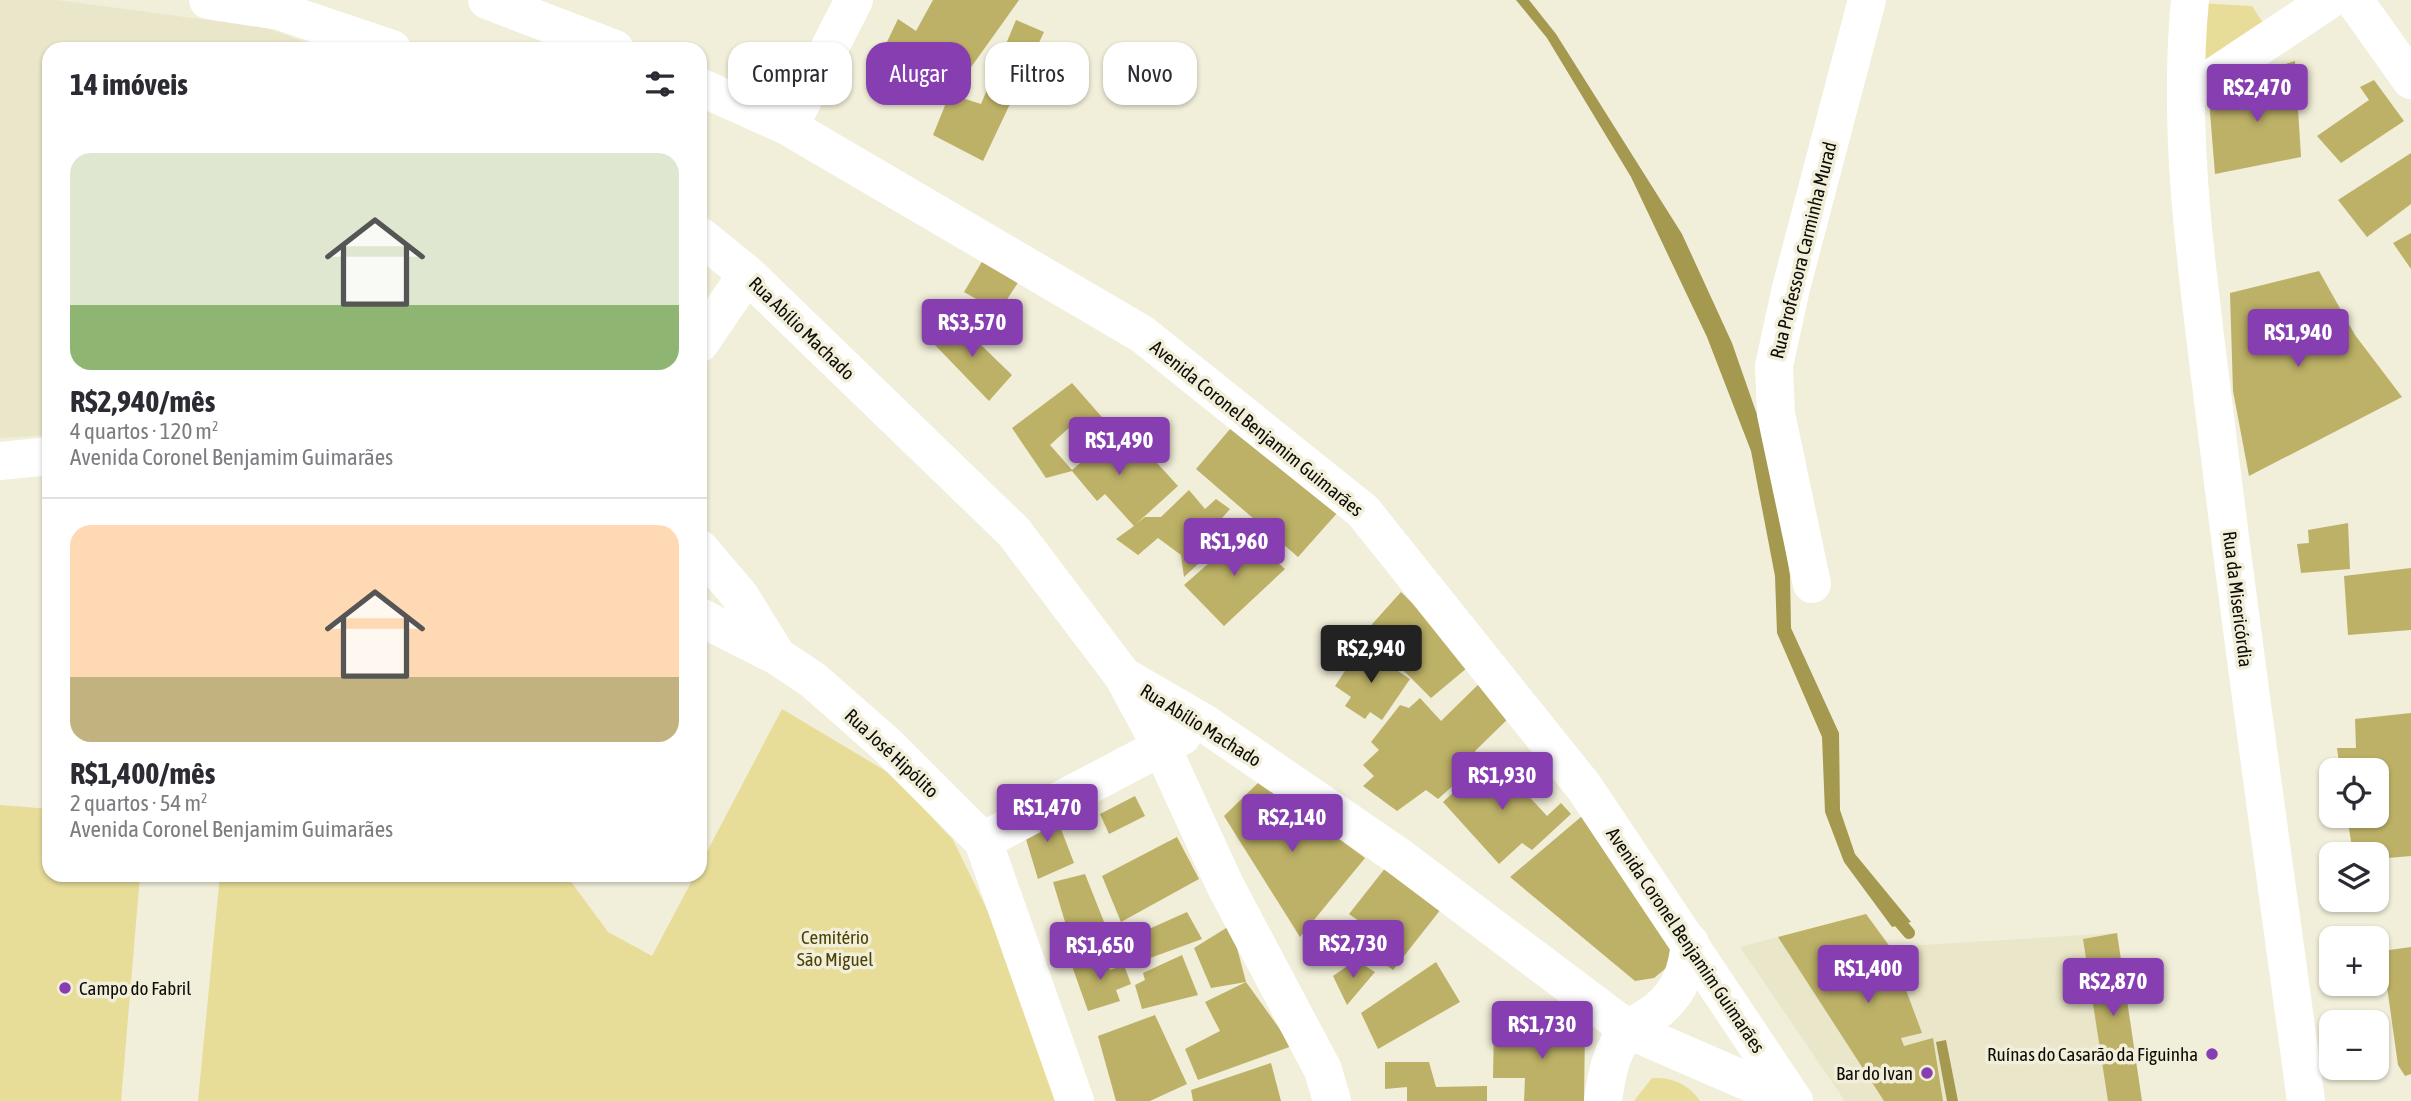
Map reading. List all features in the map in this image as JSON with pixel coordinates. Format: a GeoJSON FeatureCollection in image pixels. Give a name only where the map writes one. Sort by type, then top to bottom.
{"type":"FeatureCollection","features":[{"type":"Feature","properties":{"kind":"street"},"geometry":{"type":"LineString","coordinates":[[208,0],[279,11],[371,42]]}},
{"type":"Feature","properties":{"kind":"street"},"geometry":{"type":"LineString","coordinates":[[487,0],[597,42]]}},
{"type":"Feature","properties":{"kind":"street"},"geometry":{"type":"LineString","coordinates":[[789,127],[854,0]]}},
{"type":"Feature","properties":{"kind":"street","name":"Rua Professora Carminha Murad"},"geometry":{"type":"LineString","coordinates":[[1812,584],[1776,414],[1774,366],[1791,288],[1867,0]]}},
{"type":"Feature","properties":{"kind":"street","name":"Rua da Misericórdia"},"geometry":{"type":"LineString","coordinates":[[2190,0],[2184,57],[2189,169],[2200,288],[2238,601],[2306,1101]]}},
{"type":"Feature","properties":{"kind":"street"},"geometry":{"type":"LineString","coordinates":[[2186,95],[2329,0]]}},
{"type":"Feature","properties":{"kind":"street"},"geometry":{"type":"LineString","coordinates":[[2354,0],[2411,80]]}},
{"type":"Feature","properties":{"kind":"street","name":"Avenida Coronel Benjamim Guimarães"},"geometry":{"type":"LineString","coordinates":[[707,90],[789,127],[1142,334],[1363,511],[1584,788],[1793,1101]]}},
{"type":"Feature","properties":{"kind":"street","name":"Rua Abílio Machado"},"geometry":{"type":"LineString","coordinates":[[707,242],[747,274],[1014,532],[1123,676],[1204,723],[1398,856],[1629,1030],[1793,1101]]}},
{"type":"Feature","properties":{"kind":"street"},"geometry":{"type":"LineString","coordinates":[[707,325],[747,274]]}},
{"type":"Feature","properties":{"kind":"street"},"geometry":{"type":"LineString","coordinates":[[0,461],[42,457]]}},
{"type":"Feature","properties":{"kind":"street","name":"Rua José Hipólito"},"geometry":{"type":"LineString","coordinates":[[707,557],[740,596],[776,656]]}},
{"type":"Feature","properties":{"kind":"street","name":"Rua José Hipólito"},"geometry":{"type":"LineString","coordinates":[[707,621],[776,656],[813,680],[887,745],[983,841],[1075,1101]]}},
{"type":"Feature","properties":{"kind":"street"},"geometry":{"type":"LineString","coordinates":[[1123,676],[1162,748],[1225,885],[1323,1070],[1332,1101]]}},
{"type":"Feature","properties":{"kind":"street"},"geometry":{"type":"LineString","coordinates":[[983,841],[1162,748],[1204,723]]}},
{"type":"Feature","properties":{"kind":"street"},"geometry":{"type":"LineString","coordinates":[[1605,1089],[1620,1042],[1629,1030],[1659,1009],[1679,986],[1687,970],[1690,943]]}},
{"type":"Feature","properties":{"kind":"street"},"geometry":{"type":"LineString","coordinates":[[1605,1089],[1627,1061],[1660,1055],[1695,1059]]}},
{"type":"Feature","properties":{"kind":"shaded area"},"geometry":{"type":"Polygon","coordinates":[[[0,0],[57,0],[267,28],[305,42],[42,42],[42,435],[0,438],[0,0]]]}},
{"type":"Feature","properties":{"kind":"shaded area"},"geometry":{"type":"Polygon","coordinates":[[[1516,0],[1529,0],[1556,34],[1682,234],[1732,343],[1769,449],[1790,575],[1791,628],[1839,733],[1840,810],[1855,854],[1911,922],[1892,927],[1844,862],[1825,812],[1822,737],[1777,633],[1775,576],[1751,451],[1707,337],[1631,177],[1547,38],[1516,0]]]}},
{"type":"Feature","properties":{"kind":"shaded area"},"geometry":{"type":"Polygon","coordinates":[[[1866,914],[1891,947],[2117,933],[2142,1101],[1845,1101],[1740,947],[1866,914]]]}},
{"type":"Feature","properties":{"kind":"shaded area"},"geometry":{"type":"Polygon","coordinates":[[[1946,1040],[1958,1101],[1947,1101],[1936,1042],[1946,1040]]]}},
{"type":"Feature","properties":{"kind":"green space"},"geometry":{"type":"Polygon","coordinates":[[[2197,3],[2252,6],[2268,31],[2196,81],[2197,3]]]}},
{"type":"Feature","properties":{"kind":"green space","name":"Cemitério São Miguel"},"geometry":{"type":"Polygon","coordinates":[[[782,709],[894,776],[953,840],[1019,975],[1062,1101],[198,1101],[219,882],[571,882],[608,932],[652,956],[691,882],[707,882],[707,852],[782,709]]]}},
{"type":"Feature","properties":{"kind":"green space","name":"Campo do Fabril"},"geometry":{"type":"Polygon","coordinates":[[[0,805],[42,808],[42,882],[139,882],[121,1101],[0,1101],[0,805]]]}},
{"type":"Feature","properties":{"kind":"green space"},"geometry":{"type":"Polygon","coordinates":[[[1652,1078],[1679,1083],[1691,1090],[1700,1101],[1634,1101],[1652,1078]]]}},
{"type":"Feature","properties":{"kind":"building"},"geometry":{"type":"Polygon","coordinates":[[[933,0],[1019,0],[989,42],[985,42],[985,48],[971,67],[971,42],[887,42],[898,19],[916,31],[933,0]]]}},
{"type":"Feature","properties":{"kind":"building"},"geometry":{"type":"Polygon","coordinates":[[[1016,20],[1044,32],[1039,42],[1007,42],[1016,20]]]}},
{"type":"Feature","properties":{"kind":"building"},"geometry":{"type":"Polygon","coordinates":[[[2295,61],[2301,157],[2215,174],[2209,100],[2269,84],[2272,68],[2295,61]]]}},
{"type":"Feature","properties":{"kind":"building"},"geometry":{"type":"Polygon","coordinates":[[[2374,80],[2404,121],[2341,163],[2317,136],[2369,100],[2360,87],[2374,80]]]}},
{"type":"Feature","properties":{"kind":"building"},"geometry":{"type":"Polygon","coordinates":[[[985,94],[985,105],[1009,105],[983,161],[933,135],[945,105],[971,105],[971,101],[981,104],[985,94]]]}},
{"type":"Feature","properties":{"kind":"building"},"geometry":{"type":"Polygon","coordinates":[[[2411,153],[2411,204],[2367,237],[2338,200],[2411,153]]]}},
{"type":"Feature","properties":{"kind":"building"},"geometry":{"type":"Polygon","coordinates":[[[2411,233],[2411,269],[2393,243],[2411,233]]]}},
{"type":"Feature","properties":{"kind":"building"},"geometry":{"type":"Polygon","coordinates":[[[983,260],[1019,281],[999,312],[964,292],[983,260]]]}},
{"type":"Feature","properties":{"kind":"building"},"geometry":{"type":"Polygon","coordinates":[[[2319,271],[2355,335],[2402,397],[2249,476],[2233,391],[2230,293],[2319,271]]]}},
{"type":"Feature","properties":{"kind":"building"},"geometry":{"type":"Polygon","coordinates":[[[951,316],[1012,375],[989,401],[935,345],[951,316]]]}},
{"type":"Feature","properties":{"kind":"building"},"geometry":{"type":"Polygon","coordinates":[[[1072,383],[1130,449],[1138,442],[1178,486],[1136,524],[1145,517],[1161,517],[1189,490],[1205,509],[1216,499],[1230,509],[1215,526],[1227,537],[1184,577],[1181,555],[1158,538],[1138,555],[1116,539],[1134,526],[1105,494],[1097,501],[1072,471],[1046,478],[1012,428],[1072,383]],[[1071,426],[1050,445],[1072,470],[1093,452],[1071,426]]]}},
{"type":"Feature","properties":{"kind":"building"},"geometry":{"type":"Polygon","coordinates":[[[1236,422],[1339,511],[1298,557],[1196,469],[1236,422]]]}},
{"type":"Feature","properties":{"kind":"building"},"geometry":{"type":"Polygon","coordinates":[[[2348,523],[2350,569],[2301,573],[2297,544],[2309,543],[2308,530],[2348,523]]]}},
{"type":"Feature","properties":{"kind":"building"},"geometry":{"type":"Polygon","coordinates":[[[1244,532],[1285,569],[1224,626],[1184,585],[1244,532]]]}},
{"type":"Feature","properties":{"kind":"building"},"geometry":{"type":"Polygon","coordinates":[[[2411,568],[2411,630],[2348,635],[2344,576],[2411,568]]]}},
{"type":"Feature","properties":{"kind":"building"},"geometry":{"type":"Polygon","coordinates":[[[1401,592],[1473,663],[1431,698],[1365,632],[1401,592]]]}},
{"type":"Feature","properties":{"kind":"building"},"geometry":{"type":"Polygon","coordinates":[[[1361,647],[1410,679],[1382,720],[1370,712],[1365,719],[1345,706],[1351,697],[1335,686],[1361,647]]]}},
{"type":"Feature","properties":{"kind":"building"},"geometry":{"type":"Polygon","coordinates":[[[1484,679],[1515,712],[1475,751],[1482,760],[1438,799],[1426,790],[1397,811],[1363,786],[1374,776],[1363,765],[1379,750],[1371,742],[1400,705],[1409,708],[1420,698],[1441,721],[1484,679]]]}},
{"type":"Feature","properties":{"kind":"building"},"geometry":{"type":"Polygon","coordinates":[[[2411,713],[2411,856],[2389,858],[2389,842],[2351,842],[2349,828],[2389,828],[2389,758],[2338,758],[2337,748],[2356,748],[2355,719],[2411,713]]]}},
{"type":"Feature","properties":{"kind":"building"},"geometry":{"type":"Polygon","coordinates":[[[1492,756],[1547,816],[1561,803],[1571,814],[1532,850],[1522,843],[1499,864],[1443,802],[1492,756]]]}},
{"type":"Feature","properties":{"kind":"building"},"geometry":{"type":"Polygon","coordinates":[[[1260,781],[1365,858],[1300,937],[1224,816],[1260,781]]]}},
{"type":"Feature","properties":{"kind":"building"},"geometry":{"type":"Polygon","coordinates":[[[1135,796],[1145,816],[1109,834],[1100,814],[1135,796]]]}},
{"type":"Feature","properties":{"kind":"building"},"geometry":{"type":"Polygon","coordinates":[[[1053,808],[1074,863],[1038,879],[1022,826],[1053,808]]]}},
{"type":"Feature","properties":{"kind":"building"},"geometry":{"type":"Polygon","coordinates":[[[1588,811],[1671,937],[1671,964],[1654,978],[1635,981],[1510,877],[1588,811]]]}},
{"type":"Feature","properties":{"kind":"building"},"geometry":{"type":"Polygon","coordinates":[[[1177,837],[1199,879],[1121,922],[1102,876],[1177,837]]]}},
{"type":"Feature","properties":{"kind":"building"},"geometry":{"type":"Polygon","coordinates":[[[1390,862],[1445,904],[1393,970],[1355,941],[1366,926],[1349,914],[1390,862]]]}},
{"type":"Feature","properties":{"kind":"building"},"geometry":{"type":"Polygon","coordinates":[[[1085,874],[1112,942],[1075,955],[1053,882],[1085,874]]]}},
{"type":"Feature","properties":{"kind":"building"},"geometry":{"type":"Polygon","coordinates":[[[1187,912],[1202,939],[1142,961],[1131,937],[1187,912]]]}},
{"type":"Feature","properties":{"kind":"building"},"geometry":{"type":"Polygon","coordinates":[[[1866,914],[1890,947],[1922,1033],[1901,1038],[1904,1046],[1933,1038],[1943,1101],[1884,1101],[1778,937],[1866,914]]]}},
{"type":"Feature","properties":{"kind":"building"},"geometry":{"type":"Polygon","coordinates":[[[1231,925],[1246,982],[1211,988],[1194,948],[1231,925]]]}},
{"type":"Feature","properties":{"kind":"building"},"geometry":{"type":"Polygon","coordinates":[[[2117,933],[2142,1101],[2108,1101],[2083,939],[2117,933]]]}},
{"type":"Feature","properties":{"kind":"building"},"geometry":{"type":"Polygon","coordinates":[[[2411,947],[2411,1074],[2405,1076],[2398,1065],[2388,996],[2389,950],[2411,947]]]}},
{"type":"Feature","properties":{"kind":"building"},"geometry":{"type":"Polygon","coordinates":[[[1105,955],[1110,970],[1124,965],[1131,984],[1116,990],[1120,1001],[1088,1011],[1072,966],[1105,955]]]}},
{"type":"Feature","properties":{"kind":"building"},"geometry":{"type":"Polygon","coordinates":[[[1182,955],[1198,995],[1142,1009],[1135,985],[1145,980],[1143,973],[1182,955]]]}},
{"type":"Feature","properties":{"kind":"building"},"geometry":{"type":"Polygon","coordinates":[[[1356,960],[1375,972],[1347,1005],[1333,976],[1356,960]]]}},
{"type":"Feature","properties":{"kind":"building"},"geometry":{"type":"Polygon","coordinates":[[[1436,962],[1460,1002],[1378,1049],[1361,1013],[1436,962]]]}},
{"type":"Feature","properties":{"kind":"building"},"geometry":{"type":"Polygon","coordinates":[[[1246,982],[1292,1046],[1198,1080],[1185,1049],[1220,1031],[1205,1002],[1246,982]]]}},
{"type":"Feature","properties":{"kind":"building"},"geometry":{"type":"Polygon","coordinates":[[[1155,1015],[1187,1084],[1150,1101],[1116,1101],[1098,1036],[1155,1015]]]}},
{"type":"Feature","properties":{"kind":"building"},"geometry":{"type":"Polygon","coordinates":[[[1494,1026],[1585,1027],[1584,1101],[1524,1101],[1525,1078],[1493,1078],[1494,1026]]]}},
{"type":"Feature","properties":{"kind":"building"},"geometry":{"type":"Polygon","coordinates":[[[1385,1062],[1429,1062],[1436,1087],[1487,1086],[1487,1101],[1407,1101],[1407,1087],[1385,1089],[1385,1062]]]}},
{"type":"Feature","properties":{"kind":"building"},"geometry":{"type":"Polygon","coordinates":[[[1271,1063],[1281,1101],[1193,1101],[1191,1090],[1271,1063]]]}},
{"type":"Feature","properties":{"kind":"waterway"},"geometry":{"type":"LineString","coordinates":[[1891,912],[1909,933]]}},
{"type":"Feature","properties":{"kind":"place","name":"Campo do Fabril"},"geometry":{"type":"Point","coordinates":[65,988]}},
{"type":"Feature","properties":{"kind":"place","name":"Ruínas do Casarão da Figuinha"},"geometry":{"type":"Point","coordinates":[2212,1054]}},
{"type":"Feature","properties":{"kind":"place","name":"Bar do Ivan"},"geometry":{"type":"Point","coordinates":[1927,1073]}}]}
